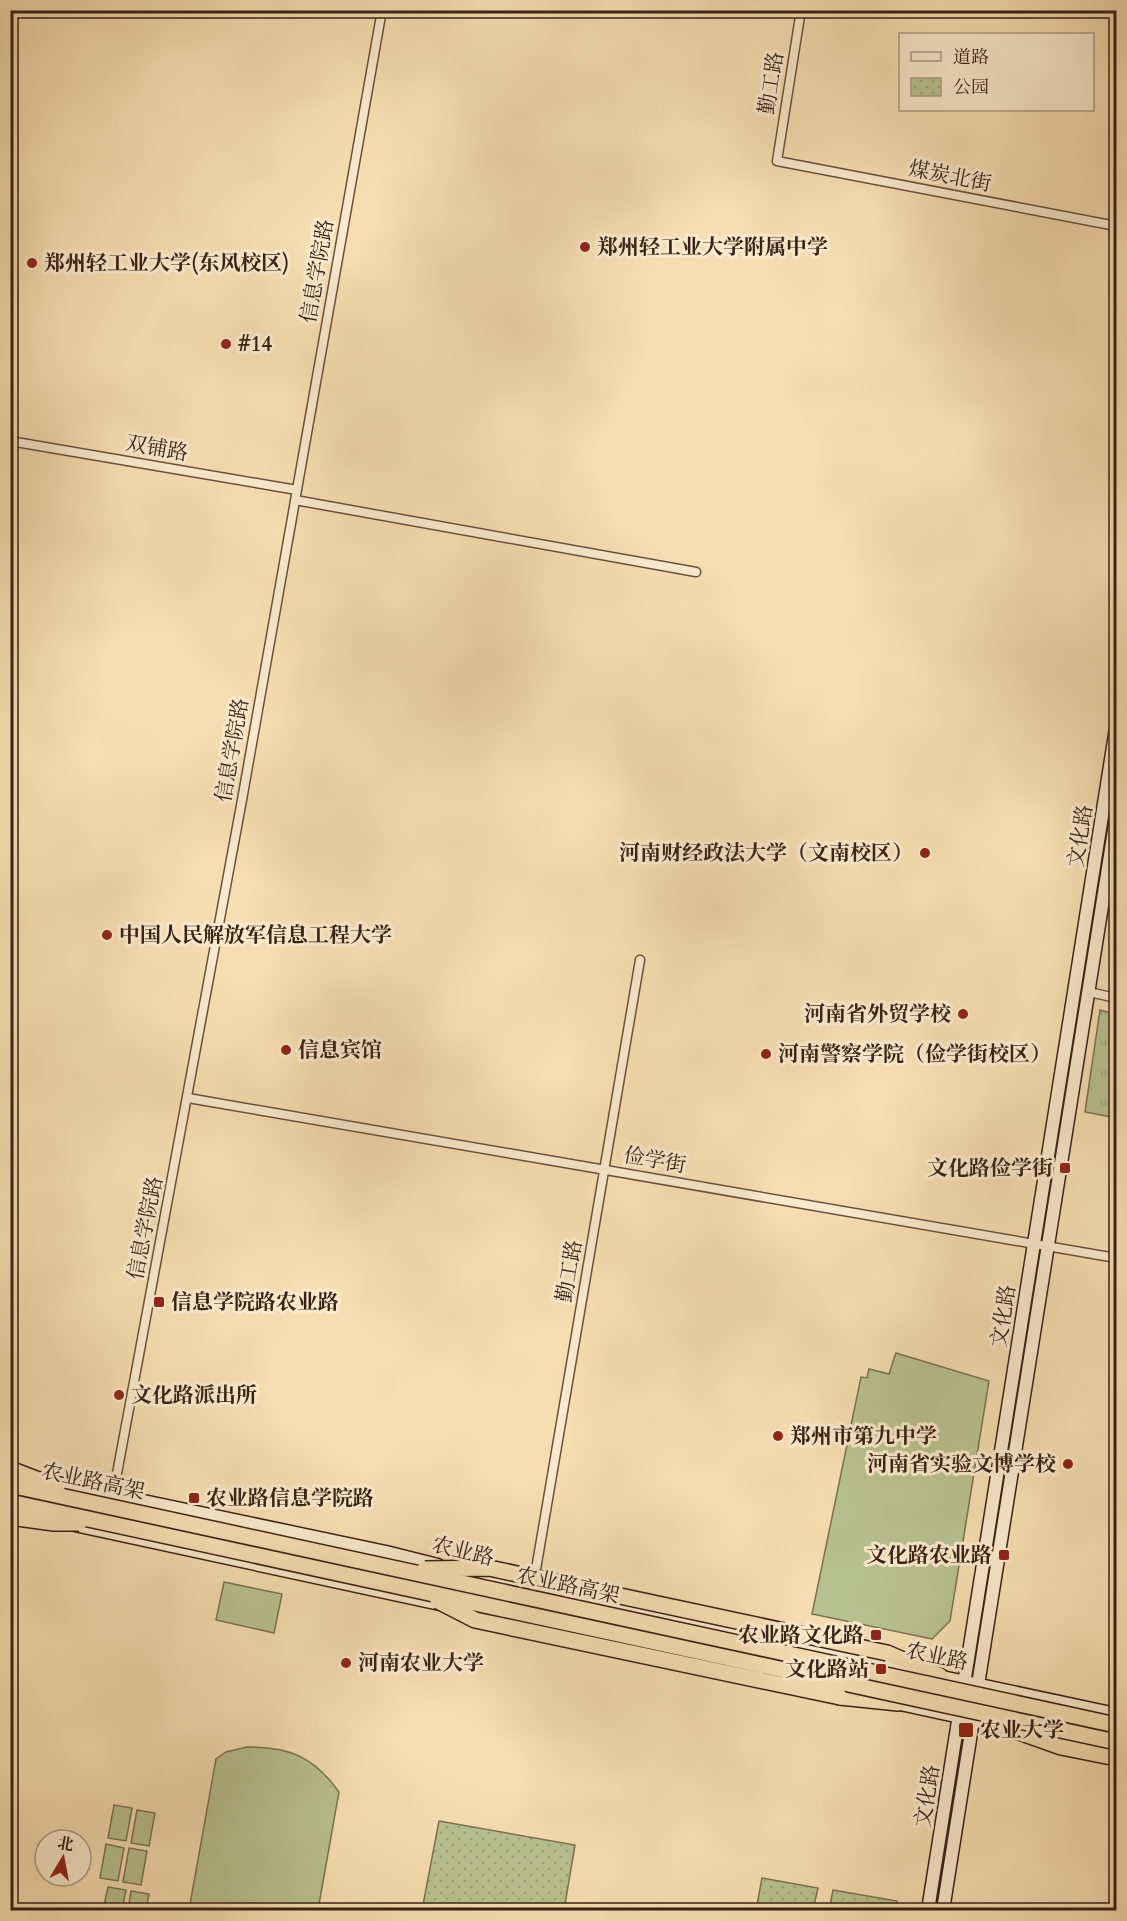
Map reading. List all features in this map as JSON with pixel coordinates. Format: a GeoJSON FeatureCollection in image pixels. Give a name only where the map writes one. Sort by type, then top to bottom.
{"type":"FeatureCollection","features":[{"type":"Feature","properties":{"kind":"highway","name":"农业路高架"},"geometry":{"type":"LineString","coordinates":[[11,1477],[96,1503],[1116,1725]]}},
{"type":"Feature","properties":{"kind":"highway","name":"农业路高架"},"geometry":{"type":"LineString","coordinates":[[10,1502],[1116,1742]]}},
{"type":"Feature","properties":{"kind":"highway"},"geometry":{"type":"LineString","coordinates":[[10,1517],[54,1523],[105,1522]]}},
{"type":"Feature","properties":{"kind":"highway"},"geometry":{"type":"LineString","coordinates":[[399,1570],[489,1568],[887,1653],[940,1676]]}},
{"type":"Feature","properties":{"kind":"highway"},"geometry":{"type":"LineString","coordinates":[[419,1591],[475,1620],[840,1698],[898,1703]]}},
{"type":"Feature","properties":{"kind":"highway"},"geometry":{"type":"LineString","coordinates":[[999,1725],[1061,1747],[1116,1758]]}},
{"type":"Feature","properties":{"kind":"main road","name":"文化路"},"geometry":{"type":"LineString","coordinates":[[928,1911],[1116,728]]}},
{"type":"Feature","properties":{"kind":"main road","name":"文化路"},"geometry":{"type":"LineString","coordinates":[[943,1911],[1116,818]]}},
{"type":"Feature","properties":{"kind":"main road","name":"农业路"},"geometry":{"type":"LineString","coordinates":[[11,1477],[113,1495],[386,1552],[756,1638],[1116,1714]]}},
{"type":"Feature","properties":{"kind":"main road"},"geometry":{"type":"LineString","coordinates":[[10,1511],[1116,1751]]}},
{"type":"Feature","properties":{"kind":"street","name":"信息学院路"},"geometry":{"type":"LineString","coordinates":[[113,1495],[188,1098],[382,10]]}},
{"type":"Feature","properties":{"kind":"street","name":"勤工路"},"geometry":{"type":"LineString","coordinates":[[777,161],[801,10]]}},
{"type":"Feature","properties":{"kind":"street","name":"煤炭北街"},"geometry":{"type":"LineString","coordinates":[[777,161],[1116,226]]}},
{"type":"Feature","properties":{"kind":"street","name":"双铺路"},"geometry":{"type":"LineString","coordinates":[[10,441],[297,490]]}},
{"type":"Feature","properties":{"kind":"street"},"geometry":{"type":"LineString","coordinates":[[295,500],[696,572]]}},
{"type":"Feature","properties":{"kind":"street","name":"勤工路"},"geometry":{"type":"LineString","coordinates":[[533,1587],[640,960]]}},
{"type":"Feature","properties":{"kind":"street"},"geometry":{"type":"LineString","coordinates":[[1089,992],[1116,998]]}},
{"type":"Feature","properties":{"kind":"street","name":"俭学街"},"geometry":{"type":"LineString","coordinates":[[188,1098],[1116,1258]]}},
{"type":"Feature","properties":{"kind":"green space"},"geometry":{"type":"Polygon","coordinates":[[[1100,1010],[1116,1014],[1116,1118],[1085,1112],[1100,1010]]]}},
{"type":"Feature","properties":{"kind":"green space"},"geometry":{"type":"Polygon","coordinates":[[[896,1353],[989,1381],[950,1621],[932,1639],[812,1614],[861,1377],[867,1378],[869,1369],[889,1374],[896,1353]]]}},
{"type":"Feature","properties":{"kind":"green space"},"geometry":{"type":"Polygon","coordinates":[[[224,1582],[282,1594],[274,1633],[216,1620],[224,1582]]]}},
{"type":"Feature","properties":{"kind":"green space"},"geometry":{"type":"Polygon","coordinates":[[[247,1747],[276,1749],[300,1756],[320,1770],[339,1792],[318,1910],[189,1910],[216,1759],[226,1752],[247,1747]]]}},
{"type":"Feature","properties":{"kind":"green space"},"geometry":{"type":"Polygon","coordinates":[[[114,1805],[132,1808],[126,1841],[108,1838],[114,1805]]]}},
{"type":"Feature","properties":{"kind":"green space"},"geometry":{"type":"Polygon","coordinates":[[[137,1810],[155,1813],[149,1846],[131,1843],[137,1810]]]}},
{"type":"Feature","properties":{"kind":"green space"},"geometry":{"type":"Polygon","coordinates":[[[439,1821],[575,1845],[564,1910],[422,1910],[439,1821]]]}},
{"type":"Feature","properties":{"kind":"green space"},"geometry":{"type":"Polygon","coordinates":[[[106,1844],[124,1848],[118,1881],[100,1878],[106,1844]]]}},
{"type":"Feature","properties":{"kind":"green space"},"geometry":{"type":"Polygon","coordinates":[[[129,1848],[147,1851],[141,1885],[123,1882],[129,1848]]]}},
{"type":"Feature","properties":{"kind":"green space"},"geometry":{"type":"Polygon","coordinates":[[[762,1878],[818,1888],[813,1910],[756,1910],[762,1878]]]}},
{"type":"Feature","properties":{"kind":"green space"},"geometry":{"type":"Polygon","coordinates":[[[108,1887],[126,1890],[122,1910],[103,1910],[108,1887]]]}},
{"type":"Feature","properties":{"kind":"green space"},"geometry":{"type":"Polygon","coordinates":[[[833,1890],[897,1901],[895,1910],[829,1910],[833,1890]]]}},
{"type":"Feature","properties":{"kind":"green space"},"geometry":{"type":"Polygon","coordinates":[[[131,1891],[149,1894],[146,1910],[128,1910],[131,1891]]]}},
{"type":"Feature","properties":{"kind":"place","name":"郑州轻工业大学附属中学"},"geometry":{"type":"Point","coordinates":[585,247]}},
{"type":"Feature","properties":{"kind":"place","name":"郑州轻工业大学(东风校区)"},"geometry":{"type":"Point","coordinates":[32,263]}},
{"type":"Feature","properties":{"kind":"place","name":"#14"},"geometry":{"type":"Point","coordinates":[226,344]}},
{"type":"Feature","properties":{"kind":"place","name":"河南财经政法大学（文南校区）"},"geometry":{"type":"Point","coordinates":[925,853]}},
{"type":"Feature","properties":{"kind":"place","name":"中国人民解放军信息工程大学"},"geometry":{"type":"Point","coordinates":[107,935]}},
{"type":"Feature","properties":{"kind":"place","name":"河南省外贸学校"},"geometry":{"type":"Point","coordinates":[963,1014]}},
{"type":"Feature","properties":{"kind":"place","name":"信息宾馆"},"geometry":{"type":"Point","coordinates":[286,1050]}},
{"type":"Feature","properties":{"kind":"place","name":"河南警察学院（俭学街校区）"},"geometry":{"type":"Point","coordinates":[766,1054]}},
{"type":"Feature","properties":{"kind":"place","name":"文化路俭学街"},"geometry":{"type":"Point","coordinates":[1065,1168]}},
{"type":"Feature","properties":{"kind":"place","name":"信息学院路农业路"},"geometry":{"type":"Point","coordinates":[159,1302]}},
{"type":"Feature","properties":{"kind":"place","name":"文化路派出所"},"geometry":{"type":"Point","coordinates":[119,1395]}},
{"type":"Feature","properties":{"kind":"place","name":"郑州市第九中学"},"geometry":{"type":"Point","coordinates":[778,1436]}},
{"type":"Feature","properties":{"kind":"place","name":"河南省实验文博学校"},"geometry":{"type":"Point","coordinates":[1068,1464]}},
{"type":"Feature","properties":{"kind":"place","name":"农业路信息学院路"},"geometry":{"type":"Point","coordinates":[194,1498]}},
{"type":"Feature","properties":{"kind":"place","name":"文化路农业路"},"geometry":{"type":"Point","coordinates":[1004,1555]}},
{"type":"Feature","properties":{"kind":"place","name":"农业路文化路"},"geometry":{"type":"Point","coordinates":[876,1635]}},
{"type":"Feature","properties":{"kind":"place","name":"河南农业大学"},"geometry":{"type":"Point","coordinates":[346,1663]}},
{"type":"Feature","properties":{"kind":"place","name":"文化路站"},"geometry":{"type":"Point","coordinates":[881,1669]}},
{"type":"Feature","properties":{"kind":"place","name":"农业大学"},"geometry":{"type":"Point","coordinates":[966,1730]}}]}
